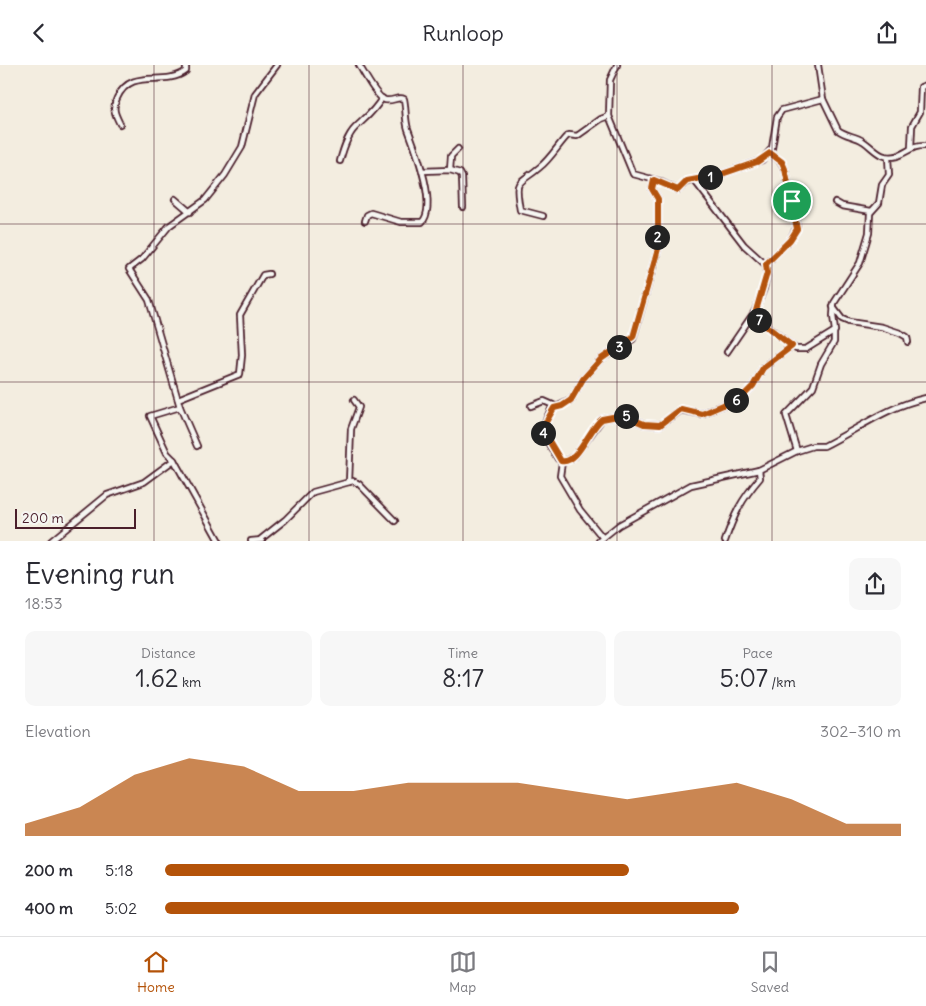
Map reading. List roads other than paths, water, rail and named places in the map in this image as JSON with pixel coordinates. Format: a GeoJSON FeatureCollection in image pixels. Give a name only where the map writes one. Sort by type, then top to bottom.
{"type":"FeatureCollection","features":[{"type":"Feature","properties":{"kind":"street"},"geometry":{"type":"LineString","coordinates":[[120,124],[115,115],[114,106],[125,85],[132,81],[178,75],[186,71],[186,65]]}},
{"type":"Feature","properties":{"kind":"street"},"geometry":{"type":"LineString","coordinates":[[197,446],[180,407],[149,300],[129,269],[142,259],[170,226],[190,212],[210,194],[242,147],[252,101],[277,65]]}},
{"type":"Feature","properties":{"kind":"street"},"geometry":{"type":"LineString","coordinates":[[359,65],[382,98],[388,101],[399,97],[404,99],[408,129],[422,171],[426,203],[424,221],[401,221],[371,213],[368,214],[365,221]]}},
{"type":"Feature","properties":{"kind":"street"},"geometry":{"type":"LineString","coordinates":[[617,65],[610,80],[610,117],[633,174],[678,190],[687,181],[719,175],[757,162],[770,153],[777,117],[782,109],[823,99]]}},
{"type":"Feature","properties":{"kind":"street"},"geometry":{"type":"LineString","coordinates":[[818,65],[823,99],[838,130],[861,140],[875,152],[888,157],[903,154],[911,147],[926,146]]}},
{"type":"Feature","properties":{"kind":"street"},"geometry":{"type":"LineString","coordinates":[[911,147],[912,126],[920,112],[921,87],[926,85]]}},
{"type":"Feature","properties":{"kind":"street"},"geometry":{"type":"LineString","coordinates":[[340,161],[356,127],[376,110],[382,98]]}},
{"type":"Feature","properties":{"kind":"street"},"geometry":{"type":"LineString","coordinates":[[543,216],[520,210],[516,193],[520,181],[539,167],[566,137],[569,135],[577,136],[601,119],[610,117]]}},
{"type":"Feature","properties":{"kind":"street"},"geometry":{"type":"LineString","coordinates":[[450,170],[451,157],[458,149]]}},
{"type":"Feature","properties":{"kind":"street"},"geometry":{"type":"LineString","coordinates":[[766,264],[790,240],[797,229],[785,169],[782,162],[770,153]]}},
{"type":"Feature","properties":{"kind":"street"},"geometry":{"type":"LineString","coordinates":[[797,451],[786,415],[813,387],[821,364],[834,342],[836,329],[834,303],[860,263],[869,233],[871,211],[879,203],[882,185],[889,175],[888,157]]}},
{"type":"Feature","properties":{"kind":"street"},"geometry":{"type":"LineString","coordinates":[[422,171],[456,171],[462,177],[463,207]]}},
{"type":"Feature","properties":{"kind":"street"},"geometry":{"type":"LineString","coordinates":[[654,180],[652,189],[658,199],[659,212],[658,249],[633,339],[601,359],[583,379],[571,400],[562,406],[554,408],[541,431],[562,462],[560,476],[601,540],[620,524],[691,485],[759,470],[797,451],[813,446],[824,447],[884,412],[911,401],[926,398]]}},
{"type":"Feature","properties":{"kind":"street"},"geometry":{"type":"LineString","coordinates":[[694,180],[744,245],[766,264],[767,273],[764,289],[755,311],[727,352]]}},
{"type":"Feature","properties":{"kind":"street"},"geometry":{"type":"LineString","coordinates":[[175,199],[190,212]]}},
{"type":"Feature","properties":{"kind":"street"},"geometry":{"type":"LineString","coordinates":[[835,202],[845,207],[871,211]]}},
{"type":"Feature","properties":{"kind":"street"},"geometry":{"type":"LineString","coordinates":[[178,399],[240,374],[242,364],[240,313],[263,275],[269,274]]}},
{"type":"Feature","properties":{"kind":"street"},"geometry":{"type":"LineString","coordinates":[[833,307],[843,320],[900,333],[907,337],[908,342]]}},
{"type":"Feature","properties":{"kind":"street"},"geometry":{"type":"LineString","coordinates":[[755,311],[757,319],[796,349],[806,349],[834,333]]}},
{"type":"Feature","properties":{"kind":"street"},"geometry":{"type":"LineString","coordinates":[[562,462],[567,462],[574,456],[602,419],[623,415],[644,424],[660,425],[681,409],[702,414],[742,397],[753,386],[763,368],[792,346]]}},
{"type":"Feature","properties":{"kind":"street"},"geometry":{"type":"LineString","coordinates":[[348,482],[351,429],[359,407],[354,400]]}},
{"type":"Feature","properties":{"kind":"street"},"geometry":{"type":"LineString","coordinates":[[531,406],[544,401],[550,402],[554,408]]}},
{"type":"Feature","properties":{"kind":"street"},"geometry":{"type":"LineString","coordinates":[[180,407],[150,416],[167,453],[174,460],[219,541]]}},
{"type":"Feature","properties":{"kind":"street"},"geometry":{"type":"LineString","coordinates":[[52,541],[107,495],[152,479],[174,460]]}},
{"type":"Feature","properties":{"kind":"street"},"geometry":{"type":"LineString","coordinates":[[725,541],[732,518],[749,490],[760,478],[759,470]]}},
{"type":"Feature","properties":{"kind":"street"},"geometry":{"type":"LineString","coordinates":[[251,541],[261,540],[286,521],[313,492],[353,481],[359,484],[395,521]]}}]}
